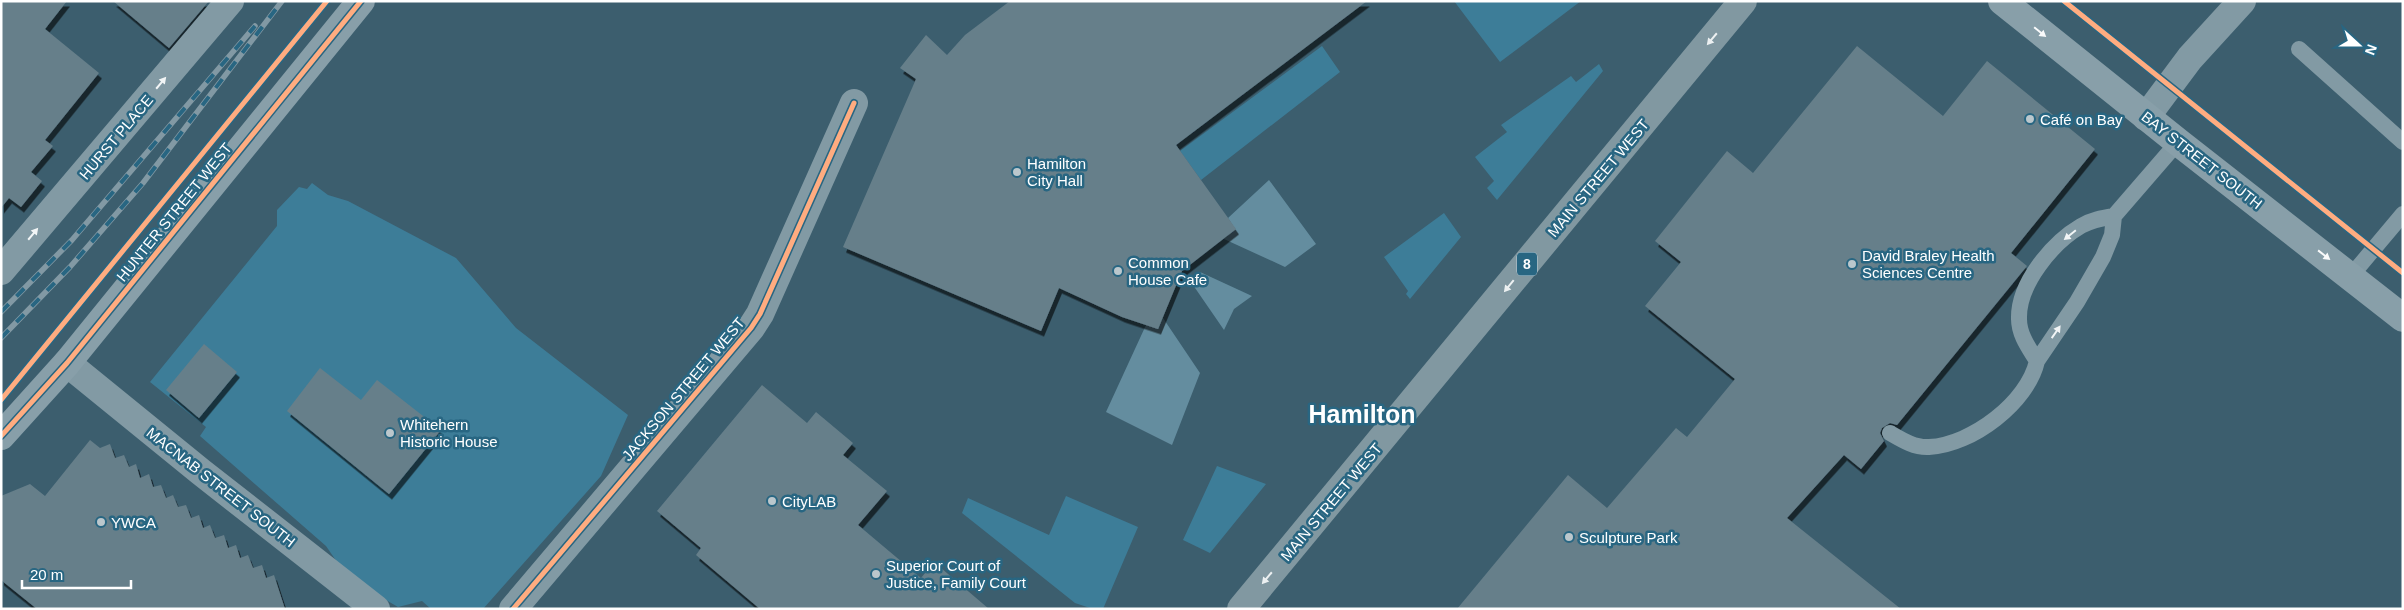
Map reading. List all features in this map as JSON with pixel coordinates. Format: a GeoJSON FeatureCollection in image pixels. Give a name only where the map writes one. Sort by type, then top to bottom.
{"type":"FeatureCollection","features":[{"type":"Feature","properties":{"kind":"main road","name":"MAIN STREET WEST"},"geometry":{"type":"LineString","coordinates":[[1242,609],[1744,1]]}},
{"type":"Feature","properties":{"kind":"street","name":"HURST PLACE"},"geometry":{"type":"LineString","coordinates":[[1,271],[230,1]]}},
{"type":"Feature","properties":{"kind":"street","name":"HUNTER STREET WEST"},"geometry":{"type":"LineString","coordinates":[[1,436],[67,364],[362,1]]}},
{"type":"Feature","properties":{"kind":"street","name":"BAY STREET SOUTH"},"geometry":{"type":"LineString","coordinates":[[2002,1],[2146,117],[2403,318]]}},
{"type":"Feature","properties":{"kind":"street"},"geometry":{"type":"LineString","coordinates":[[2146,117],[2190,58],[2242,1]]}},
{"type":"Feature","properties":{"kind":"street","name":"JACKSON STREET WEST"},"geometry":{"type":"LineString","coordinates":[[513,609],[751,328],[760,314],[854,103]]}},
{"type":"Feature","properties":{"kind":"street","name":"MACNAB STREET SOUTH"},"geometry":{"type":"LineString","coordinates":[[67,364],[376,609]]}},
{"type":"Feature","properties":{"kind":"lane"},"geometry":{"type":"LineString","coordinates":[[2299,48],[2403,142]]}},
{"type":"Feature","properties":{"kind":"lane"},"geometry":{"type":"LineString","coordinates":[[1890,433],[1907,443],[1928,448],[1951,443],[1974,432],[1998,417],[2017,398],[2034,373],[2037,361],[2077,302],[2103,257],[2112,235],[2114,216],[2178,142]]}},
{"type":"Feature","properties":{"kind":"lane"},"geometry":{"type":"LineString","coordinates":[[2350,276],[2403,214]]}},
{"type":"Feature","properties":{"kind":"lane"},"geometry":{"type":"LineString","coordinates":[[2037,361],[2021,334],[2018,319],[2021,301],[2027,286],[2050,253],[2080,226],[2094,220],[2114,216]]}},
{"type":"Feature","properties":{"kind":"shaded area"},"geometry":{"type":"Polygon","coordinates":[[[1454,1],[1581,1],[1500,62],[1454,1]]]}},
{"type":"Feature","properties":{"kind":"shaded area"},"geometry":{"type":"Polygon","coordinates":[[[1322,46],[1340,72],[1201,180],[1180,151],[1322,46]]]}},
{"type":"Feature","properties":{"kind":"shaded area"},"geometry":{"type":"Polygon","coordinates":[[[1599,64],[1603,71],[1497,200],[1487,188],[1494,181],[1475,157],[1507,132],[1501,125],[1571,76],[1576,82],[1599,64]]]}},
{"type":"Feature","properties":{"kind":"shaded area"},"geometry":{"type":"Polygon","coordinates":[[[1269,180],[1316,244],[1285,267],[1224,239],[1235,229],[1228,218],[1269,180]]]}},
{"type":"Feature","properties":{"kind":"shaded area"},"geometry":{"type":"Polygon","coordinates":[[[312,183],[328,195],[348,201],[456,258],[516,328],[628,415],[601,476],[483,609],[431,609],[422,601],[398,607],[348,578],[326,546],[200,436],[206,427],[150,382],[277,226],[277,210],[299,187],[307,189],[312,183]]]}},
{"type":"Feature","properties":{"kind":"shaded area"},"geometry":{"type":"Polygon","coordinates":[[[1444,213],[1461,237],[1410,299],[1406,294],[1408,291],[1384,257],[1444,213]]]}},
{"type":"Feature","properties":{"kind":"shaded area"},"geometry":{"type":"Polygon","coordinates":[[[1200,272],[1252,296],[1234,309],[1224,330],[1193,285],[1199,280],[1200,272]]]}},
{"type":"Feature","properties":{"kind":"shaded area"},"geometry":{"type":"Polygon","coordinates":[[[1163,318],[1200,373],[1172,445],[1106,412],[1146,325],[1157,328],[1163,318]]]}},
{"type":"Feature","properties":{"kind":"shaded area"},"geometry":{"type":"Polygon","coordinates":[[[1217,466],[1266,484],[1210,553],[1183,540],[1217,466]]]}},
{"type":"Feature","properties":{"kind":"shaded area"},"geometry":{"type":"Polygon","coordinates":[[[1066,496],[1138,527],[1103,609],[1093,609],[1075,603],[962,513],[968,498],[1049,535],[1066,496]]]}},
{"type":"Feature","properties":{"kind":"building"},"geometry":{"type":"Polygon","coordinates":[[[1,1],[67,1],[45,29],[99,73],[45,140],[53,146],[31,172],[42,181],[21,207],[9,198],[1,208],[1,1]]]}},
{"type":"Feature","properties":{"kind":"building"},"geometry":{"type":"Polygon","coordinates":[[[113,1],[209,1],[169,48],[113,1]]]}},
{"type":"Feature","properties":{"kind":"building","name":"Hamilton City Hall"},"geometry":{"type":"Polygon","coordinates":[[[1010,1],[1367,1],[1176,145],[1236,229],[1182,271],[1158,329],[1122,317],[1059,288],[1041,331],[843,247],[916,79],[900,68],[926,35],[947,55],[965,35],[1010,1]]]}},
{"type":"Feature","properties":{"kind":"building","name":"David Braley Health Sciences Centre"},"geometry":{"type":"Polygon","coordinates":[[[1857,46],[1943,116],[1987,61],[2095,149],[2011,253],[2027,266],[1897,425],[1890,423],[1882,428],[1880,433],[1884,441],[1861,469],[1844,455],[1787,518],[1901,609],[1457,609],[1568,475],[1607,508],[1676,428],[1687,437],[1735,379],[1645,306],[1681,262],[1655,241],[1727,151],[1753,173],[1857,46]]]}},
{"type":"Feature","properties":{"kind":"building"},"geometry":{"type":"Polygon","coordinates":[[[204,344],[237,372],[199,418],[166,390],[204,344]]]}},
{"type":"Feature","properties":{"kind":"building","name":"Whitehern Historic House"},"geometry":{"type":"Polygon","coordinates":[[[320,368],[361,400],[377,380],[441,430],[389,494],[287,411],[320,368]]]}},
{"type":"Feature","properties":{"kind":"building","name":"CityLAB"},"geometry":{"type":"Polygon","coordinates":[[[762,385],[807,423],[816,412],[853,443],[843,455],[887,491],[858,525],[921,578],[934,562],[989,609],[760,609],[696,555],[701,548],[657,511],[762,385]]]}},
{"type":"Feature","properties":{"kind":"building","name":"YWCA"},"geometry":{"type":"Polygon","coordinates":[[[90,440],[100,448],[110,444],[115,458],[124,455],[129,467],[136,464],[140,478],[149,474],[153,487],[161,485],[166,498],[173,495],[178,507],[186,505],[191,518],[199,515],[203,528],[210,525],[215,538],[224,535],[228,548],[236,545],[240,558],[248,555],[253,568],[262,565],[266,578],[274,575],[285,609],[37,609],[1,580],[1,496],[30,484],[45,496],[90,440]]]}},
{"type":"Feature","properties":{"kind":"railway"},"geometry":{"type":"LineString","coordinates":[[1,338],[70,267],[143,183],[282,1]]}},
{"type":"Feature","properties":{"kind":"railway"},"geometry":{"type":"LineString","coordinates":[[1,312],[72,240],[255,26]]}},
{"type":"Feature","properties":{"kind":"cycle path"},"geometry":{"type":"LineString","coordinates":[[1,400],[327,1]]}},
{"type":"Feature","properties":{"kind":"cycle path"},"geometry":{"type":"LineString","coordinates":[[1,436],[67,363],[361,1]]}},
{"type":"Feature","properties":{"kind":"cycle path"},"geometry":{"type":"LineString","coordinates":[[2064,1],[2403,273]]}},
{"type":"Feature","properties":{"kind":"cycle path"},"geometry":{"type":"LineString","coordinates":[[513,609],[751,328],[760,314],[854,103]]}},
{"type":"Feature","properties":{"kind":"place","name":"Café on Bay"},"geometry":{"type":"Point","coordinates":[2030,119]}},
{"type":"Feature","properties":{"kind":"place","name":"Hamilton City Hall"},"geometry":{"type":"Point","coordinates":[1017,172]}},
{"type":"Feature","properties":{"kind":"place","name":"David Braley Health Sciences Centre"},"geometry":{"type":"Point","coordinates":[1852,264]}},
{"type":"Feature","properties":{"kind":"place","name":"Common House Cafe"},"geometry":{"type":"Point","coordinates":[1118,271]}},
{"type":"Feature","properties":{"kind":"place","name":"Whitehern Historic House"},"geometry":{"type":"Point","coordinates":[390,433]}},
{"type":"Feature","properties":{"kind":"place","name":"CityLAB"},"geometry":{"type":"Point","coordinates":[772,501]}},
{"type":"Feature","properties":{"kind":"place","name":"YWCA"},"geometry":{"type":"Point","coordinates":[101,522]}},
{"type":"Feature","properties":{"kind":"place","name":"Sculpture Park"},"geometry":{"type":"Point","coordinates":[1569,537]}},
{"type":"Feature","properties":{"kind":"place","name":"Superior Court of Justice, Family Court"},"geometry":{"type":"Point","coordinates":[876,574]}},
{"type":"Feature","properties":{"kind":"district","name":"Hamilton"},"geometry":{"type":"Point","coordinates":[1362,414]}}]}
